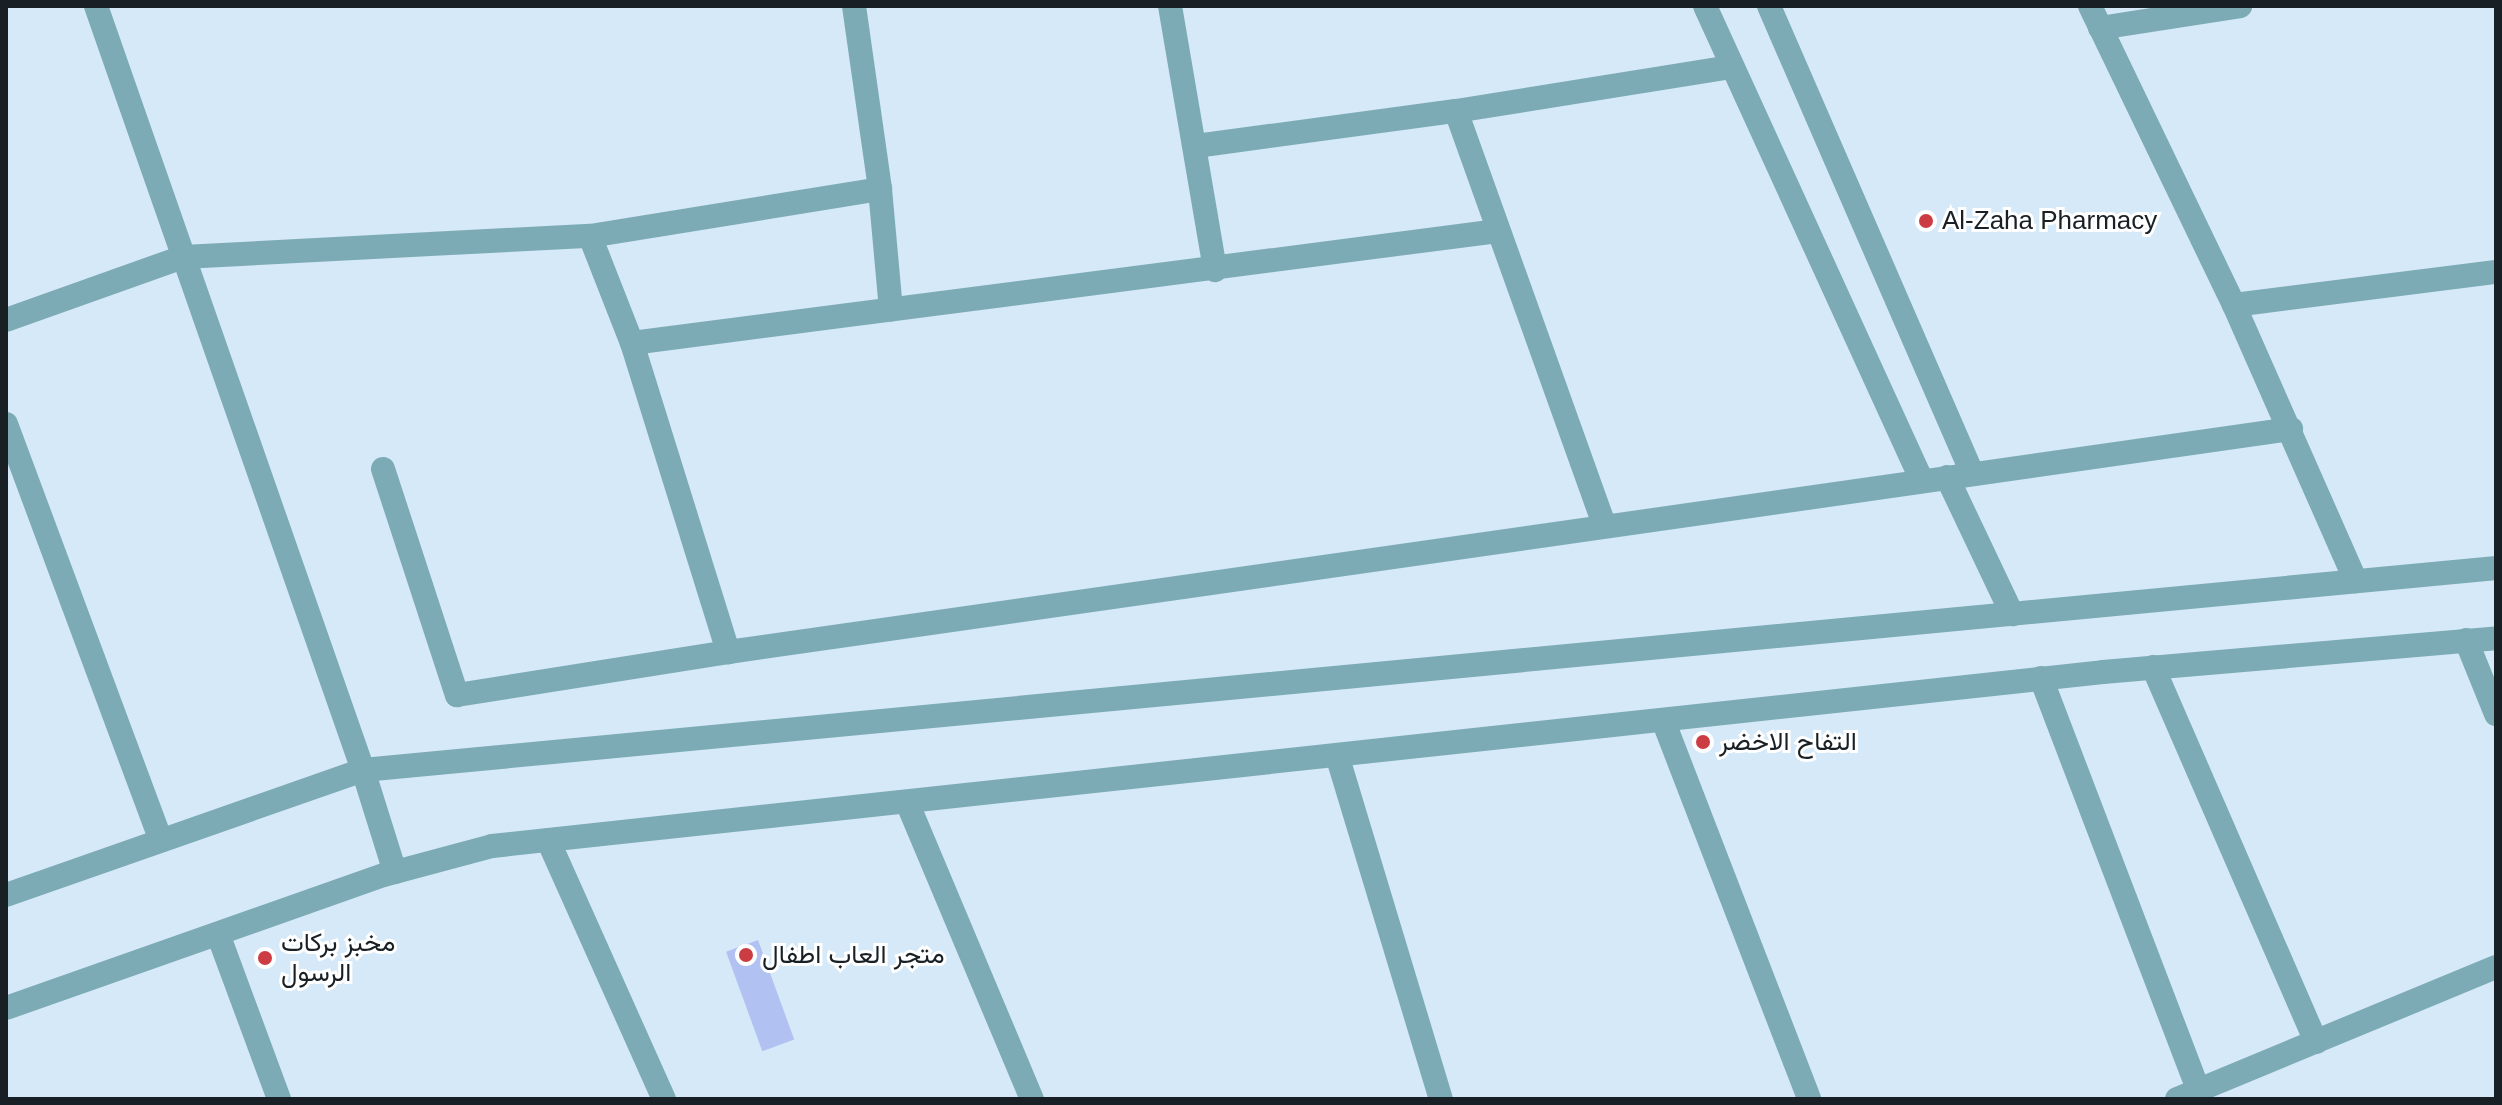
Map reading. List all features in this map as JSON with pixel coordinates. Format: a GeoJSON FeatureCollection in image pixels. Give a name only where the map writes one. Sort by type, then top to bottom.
{"type":"FeatureCollection","features":[{"type":"Feature","properties":{"kind":"street"},"geometry":{"type":"LineString","coordinates":[[96,6],[363,770],[395,872]]}},
{"type":"Feature","properties":{"kind":"street"},"geometry":{"type":"LineString","coordinates":[[854,6],[880,189],[891,309]]}},
{"type":"Feature","properties":{"kind":"street"},"geometry":{"type":"LineString","coordinates":[[1170,6],[1215,270]]}},
{"type":"Feature","properties":{"kind":"street"},"geometry":{"type":"LineString","coordinates":[[1705,6],[1922,481]]}},
{"type":"Feature","properties":{"kind":"street"},"geometry":{"type":"LineString","coordinates":[[1769,6],[1972,473]]}},
{"type":"Feature","properties":{"kind":"street"},"geometry":{"type":"LineString","coordinates":[[2240,6],[2095,17],[2234,305],[2356,581]]}},
{"type":"Feature","properties":{"kind":"street"},"geometry":{"type":"LineString","coordinates":[[1196,146],[1456,111],[1732,67]]}},
{"type":"Feature","properties":{"kind":"street"},"geometry":{"type":"LineString","coordinates":[[1456,111],[1605,526]]}},
{"type":"Feature","properties":{"kind":"street"},"geometry":{"type":"LineString","coordinates":[[6,320],[183,257],[590,236],[880,189]]}},
{"type":"Feature","properties":{"kind":"street"},"geometry":{"type":"LineString","coordinates":[[632,343],[1498,231]]}},
{"type":"Feature","properties":{"kind":"street"},"geometry":{"type":"LineString","coordinates":[[590,236],[632,343],[728,652]]}},
{"type":"Feature","properties":{"kind":"street"},"geometry":{"type":"LineString","coordinates":[[2234,305],[2496,272]]}},
{"type":"Feature","properties":{"kind":"street"},"geometry":{"type":"LineString","coordinates":[[6,424],[161,840]]}},
{"type":"Feature","properties":{"kind":"street"},"geometry":{"type":"LineString","coordinates":[[383,469],[457,695],[728,652],[2291,429]]}},
{"type":"Feature","properties":{"kind":"street"},"geometry":{"type":"LineString","coordinates":[[1947,477],[2012,614]]}},
{"type":"Feature","properties":{"kind":"street"},"geometry":{"type":"LineString","coordinates":[[6,895],[363,770],[2496,568]]}},
{"type":"Feature","properties":{"kind":"street"},"geometry":{"type":"LineString","coordinates":[[6,1008],[395,872],[492,846],[2041,678],[2496,638]]}},
{"type":"Feature","properties":{"kind":"street"},"geometry":{"type":"LineString","coordinates":[[2466,640],[2496,714]]}},
{"type":"Feature","properties":{"kind":"street"},"geometry":{"type":"LineString","coordinates":[[2153,667],[2316,1042]]}},
{"type":"Feature","properties":{"kind":"street"},"geometry":{"type":"LineString","coordinates":[[2041,678],[2188,1095],[2496,967]]}},
{"type":"Feature","properties":{"kind":"street"},"geometry":{"type":"LineString","coordinates":[[1663,720],[1809,1099]]}},
{"type":"Feature","properties":{"kind":"street"},"geometry":{"type":"LineString","coordinates":[[1337,755],[1441,1099]]}},
{"type":"Feature","properties":{"kind":"street"},"geometry":{"type":"LineString","coordinates":[[907,802],[1032,1099]]}},
{"type":"Feature","properties":{"kind":"street"},"geometry":{"type":"LineString","coordinates":[[548,840],[664,1099]]}},
{"type":"Feature","properties":{"kind":"street"},"geometry":{"type":"LineString","coordinates":[[218,934],[279,1099]]}},
{"type":"Feature","properties":{"kind":"building"},"geometry":{"type":"Polygon","coordinates":[[[758,940],[794,1040],[762,1051],[726,952],[758,940]]]}},
{"type":"Feature","properties":{"kind":"place","name":"Al-Zaha Pharmacy"},"geometry":{"type":"Point","coordinates":[1926,221]}},
{"type":"Feature","properties":{"kind":"place","name":"التفاح الاخضر"},"geometry":{"type":"Point","coordinates":[1703,742]}},
{"type":"Feature","properties":{"kind":"place","name":"متجر العاب اطفال"},"geometry":{"type":"Point","coordinates":[746,955]}},
{"type":"Feature","properties":{"kind":"place","name":"مخبز بركات الرسول"},"geometry":{"type":"Point","coordinates":[265,958]}}]}
